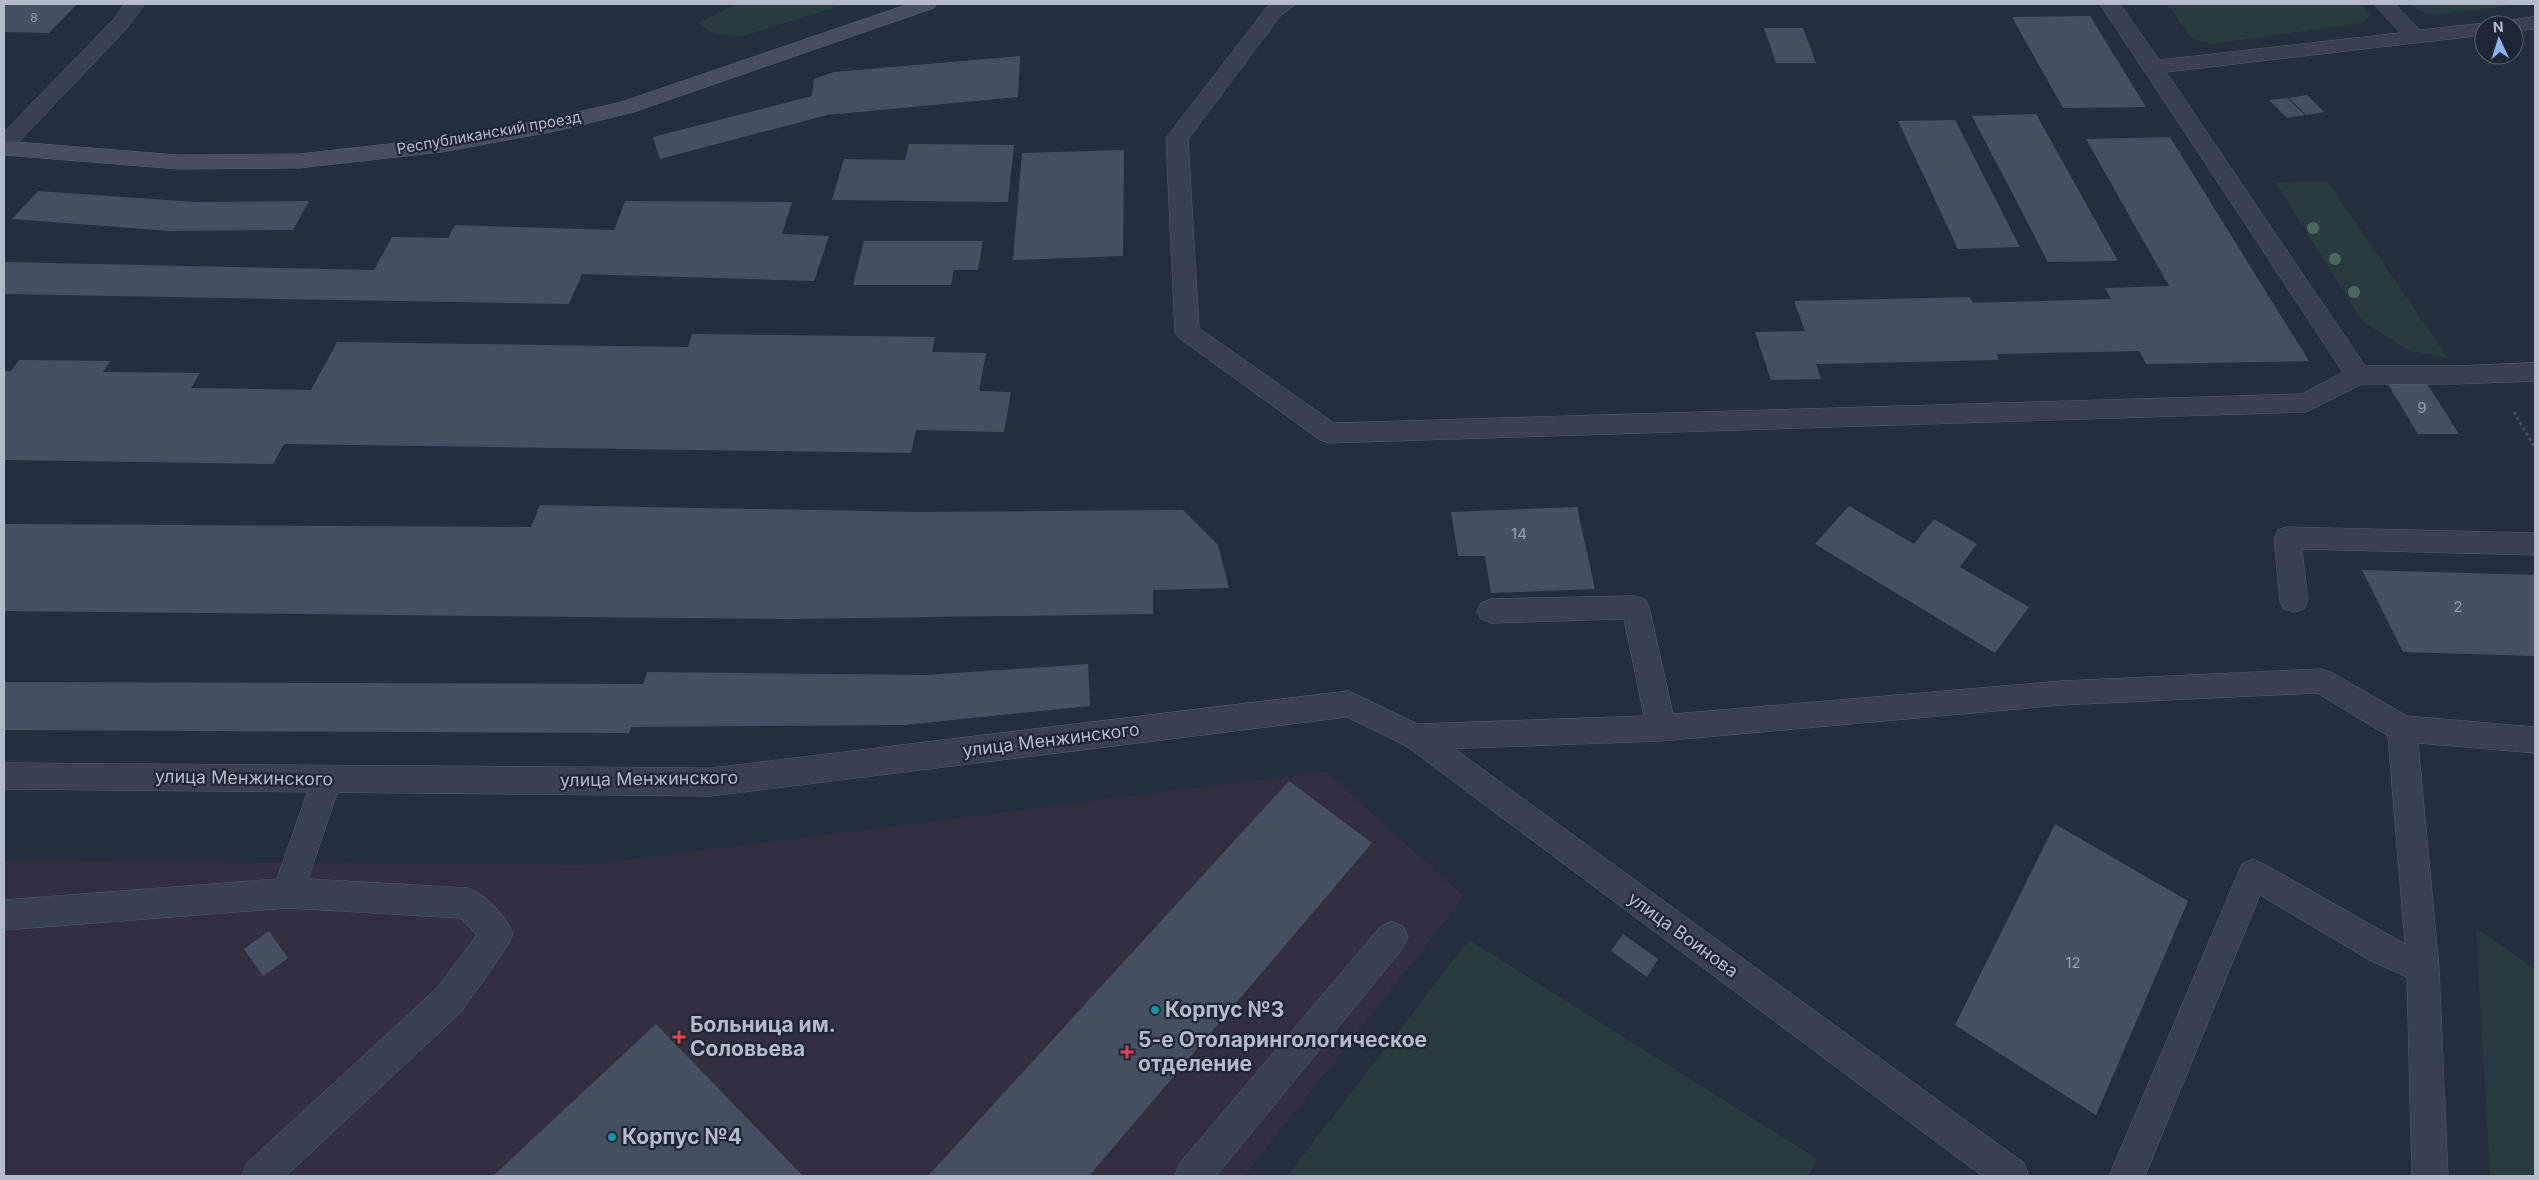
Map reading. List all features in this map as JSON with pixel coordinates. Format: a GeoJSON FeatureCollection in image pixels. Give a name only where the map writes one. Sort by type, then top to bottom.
{"type":"FeatureCollection","features":[{"type":"Feature","properties":{"kind":"main road","name":"Республиканский проезд"},"geometry":{"type":"LineString","coordinates":[[4,148],[178,162],[299,161],[442,145],[556,124],[627,107],[927,4]]}},
{"type":"Feature","properties":{"kind":"street"},"geometry":{"type":"LineString","coordinates":[[4,144],[121,23],[135,4]]}},
{"type":"Feature","properties":{"kind":"street"},"geometry":{"type":"LineString","coordinates":[[1286,4],[1274,11],[1177,138],[1187,332],[1329,433],[2306,403],[2358,374],[2456,375],[2535,372]]}},
{"type":"Feature","properties":{"kind":"street"},"geometry":{"type":"LineString","coordinates":[[2110,4],[2358,374]]}},
{"type":"Feature","properties":{"kind":"street"},"geometry":{"type":"LineString","coordinates":[[2384,4],[2415,37]]}},
{"type":"Feature","properties":{"kind":"street"},"geometry":{"type":"LineString","coordinates":[[2153,67],[2474,30]]}},
{"type":"Feature","properties":{"kind":"street"},"geometry":{"type":"LineString","coordinates":[[2294,601],[2287,538],[2535,544]]}},
{"type":"Feature","properties":{"kind":"street"},"geometry":{"type":"LineString","coordinates":[[1491,612],[1635,607],[1661,728]]}},
{"type":"Feature","properties":{"kind":"street"},"geometry":{"type":"LineString","coordinates":[[1416,737],[1661,728],[2062,693],[2321,681],[2402,729],[2535,740]]}},
{"type":"Feature","properties":{"kind":"street","name":"улица Воинова"},"geometry":{"type":"LineString","coordinates":[[1349,704],[1416,737],[2011,1176]]}},
{"type":"Feature","properties":{"kind":"street","name":"улица Менжинского"},"geometry":{"type":"LineString","coordinates":[[4,776],[711,782],[1349,704]]}},
{"type":"Feature","properties":{"kind":"street"},"geometry":{"type":"LineString","coordinates":[[2402,729],[2423,968],[2430,1176]]}},
{"type":"Feature","properties":{"kind":"street"},"geometry":{"type":"LineString","coordinates":[[288,893],[327,779]]}},
{"type":"Feature","properties":{"kind":"street"},"geometry":{"type":"LineString","coordinates":[[2127,1176],[2253,874],[2382,950],[2423,968]]}},
{"type":"Feature","properties":{"kind":"street"},"geometry":{"type":"LineString","coordinates":[[4,915],[288,893],[468,903],[497,934],[449,1000],[260,1176]]}},
{"type":"Feature","properties":{"kind":"street"},"geometry":{"type":"LineString","coordinates":[[1193,1176],[1392,937]]}},
{"type":"Feature","properties":{"kind":"shaded area","name":"Больница им. Соловьева"},"geometry":{"type":"Polygon","coordinates":[[[1326,772],[1464,897],[1244,1176],[4,1176],[4,861],[588,865],[1326,772]]]}},
{"type":"Feature","properties":{"kind":"green space"},"geometry":{"type":"Polygon","coordinates":[[[737,4],[846,4],[740,37],[712,33],[698,23],[737,4]]]}},
{"type":"Feature","properties":{"kind":"green space"},"geometry":{"type":"Polygon","coordinates":[[[2167,4],[2360,4],[2371,15],[2362,23],[2212,44],[2192,38],[2167,4]]]}},
{"type":"Feature","properties":{"kind":"green space"},"geometry":{"type":"Polygon","coordinates":[[[2411,4],[2509,4],[2509,6],[2433,15],[2418,10],[2411,4]]]}},
{"type":"Feature","properties":{"kind":"green space"},"geometry":{"type":"Polygon","coordinates":[[[2327,181],[2448,358],[2410,351],[2363,322],[2276,183],[2327,181]]]}},
{"type":"Feature","properties":{"kind":"green space"},"geometry":{"type":"Polygon","coordinates":[[[2476,928],[2535,969],[2535,1176],[2490,1176],[2476,928]]]}},
{"type":"Feature","properties":{"kind":"green space"},"geometry":{"type":"Polygon","coordinates":[[[1469,940],[1816,1158],[1809,1176],[1287,1176],[1469,940]]]}},
{"type":"Feature","properties":{"kind":"building"},"geometry":{"type":"Polygon","coordinates":[[[4,4],[77,4],[49,33],[4,32],[4,4]]]}},
{"type":"Feature","properties":{"kind":"building"},"geometry":{"type":"Polygon","coordinates":[[[2090,16],[2146,107],[2063,108],[2012,17],[2090,16]]]}},
{"type":"Feature","properties":{"kind":"building"},"geometry":{"type":"Polygon","coordinates":[[[1764,28],[1803,28],[1816,63],[1776,63],[1764,28]]]}},
{"type":"Feature","properties":{"kind":"building"},"geometry":{"type":"Polygon","coordinates":[[[1020,56],[1018,97],[827,115],[660,159],[653,137],[812,96],[814,79],[834,72],[1020,56]]]}},
{"type":"Feature","properties":{"kind":"building"},"geometry":{"type":"Polygon","coordinates":[[[2307,95],[2324,112],[2306,115],[2289,98],[2307,95]]]}},
{"type":"Feature","properties":{"kind":"building"},"geometry":{"type":"Polygon","coordinates":[[[2287,98],[2305,115],[2287,118],[2269,100],[2287,98]]]}},
{"type":"Feature","properties":{"kind":"building"},"geometry":{"type":"Polygon","coordinates":[[[2036,114],[2118,261],[2048,262],[1972,116],[2036,114]]]}},
{"type":"Feature","properties":{"kind":"building"},"geometry":{"type":"Polygon","coordinates":[[[1955,120],[2020,247],[1958,249],[1898,121],[1955,120]]]}},
{"type":"Feature","properties":{"kind":"building"},"geometry":{"type":"Polygon","coordinates":[[[2170,137],[2309,361],[2146,364],[2139,351],[1996,354],[1999,360],[1816,364],[1821,379],[1771,380],[1755,332],[1805,331],[1794,301],[1970,297],[1973,303],[2111,299],[2105,288],[2169,286],[2086,139],[2170,137]]]}},
{"type":"Feature","properties":{"kind":"building"},"geometry":{"type":"Polygon","coordinates":[[[909,144],[1014,145],[1008,202],[832,200],[844,159],[905,160],[909,144]]]}},
{"type":"Feature","properties":{"kind":"building"},"geometry":{"type":"Polygon","coordinates":[[[1124,150],[1123,256],[1013,260],[1022,153],[1124,150]]]}},
{"type":"Feature","properties":{"kind":"building"},"geometry":{"type":"Polygon","coordinates":[[[38,191],[195,202],[309,201],[293,230],[170,231],[12,219],[38,191]]]}},
{"type":"Feature","properties":{"kind":"building"},"geometry":{"type":"Polygon","coordinates":[[[625,201],[792,202],[782,234],[829,236],[814,281],[582,274],[569,304],[4,294],[4,262],[374,270],[392,237],[448,238],[455,225],[614,230],[625,201]]]}},
{"type":"Feature","properties":{"kind":"building"},"geometry":{"type":"Polygon","coordinates":[[[864,241],[983,241],[978,270],[954,270],[951,285],[853,285],[864,241]]]}},
{"type":"Feature","properties":{"kind":"building"},"geometry":{"type":"Polygon","coordinates":[[[692,334],[935,337],[932,352],[986,353],[979,391],[1011,392],[1004,432],[916,430],[911,453],[284,444],[273,464],[4,460],[4,371],[11,371],[19,360],[110,361],[103,372],[200,373],[191,388],[311,390],[337,342],[688,347],[692,334]]]}},
{"type":"Feature","properties":{"kind":"building"},"geometry":{"type":"Polygon","coordinates":[[[2386,381],[2426,382],[2459,434],[2418,434],[2386,381]]]}},
{"type":"Feature","properties":{"kind":"building"},"geometry":{"type":"Polygon","coordinates":[[[540,505],[919,512],[1183,510],[1218,545],[1229,588],[1153,590],[1153,614],[790,619],[4,611],[4,524],[531,527],[540,505]]]}},
{"type":"Feature","properties":{"kind":"building"},"geometry":{"type":"Polygon","coordinates":[[[1849,506],[1914,544],[1934,519],[1977,544],[1960,567],[2029,607],[1995,653],[1815,544],[1849,506]]]}},
{"type":"Feature","properties":{"kind":"building"},"geometry":{"type":"Polygon","coordinates":[[[1577,507],[1595,589],[1491,593],[1485,556],[1458,556],[1451,512],[1577,507]]]}},
{"type":"Feature","properties":{"kind":"building"},"geometry":{"type":"Polygon","coordinates":[[[2362,570],[2535,575],[2535,656],[2403,652],[2362,570]]]}},
{"type":"Feature","properties":{"kind":"building"},"geometry":{"type":"Polygon","coordinates":[[[1088,664],[1090,706],[904,725],[631,727],[629,733],[4,730],[4,682],[643,684],[647,672],[926,675],[1088,664]]]}},
{"type":"Feature","properties":{"kind":"building","name":"Корпус №3"},"geometry":{"type":"Polygon","coordinates":[[[1289,781],[1372,843],[1089,1176],[928,1176],[1289,781]]]}},
{"type":"Feature","properties":{"kind":"building"},"geometry":{"type":"Polygon","coordinates":[[[2055,824],[2188,901],[2096,1115],[1955,1025],[2055,824]]]}},
{"type":"Feature","properties":{"kind":"building"},"geometry":{"type":"Polygon","coordinates":[[[269,931],[288,958],[263,976],[244,949],[269,931]]]}},
{"type":"Feature","properties":{"kind":"building"},"geometry":{"type":"Polygon","coordinates":[[[1623,934],[1658,959],[1647,977],[1611,951],[1623,934]]]}},
{"type":"Feature","properties":{"kind":"building","name":"Корпус №4"},"geometry":{"type":"Polygon","coordinates":[[[656,1024],[803,1176],[493,1176],[656,1024]]]}},
{"type":"Feature","properties":{"kind":"place","name":"Корпус №3"},"geometry":{"type":"Point","coordinates":[1155,1010]}},
{"type":"Feature","properties":{"kind":"place","name":"Больница им. Соловьева"},"geometry":{"type":"Point","coordinates":[679,1037]}},
{"type":"Feature","properties":{"kind":"place","name":"5-е Отоларингологическое отделение"},"geometry":{"type":"Point","coordinates":[1127,1052]}},
{"type":"Feature","properties":{"kind":"place","name":"Корпус №4"},"geometry":{"type":"Point","coordinates":[612,1137]}}]}
